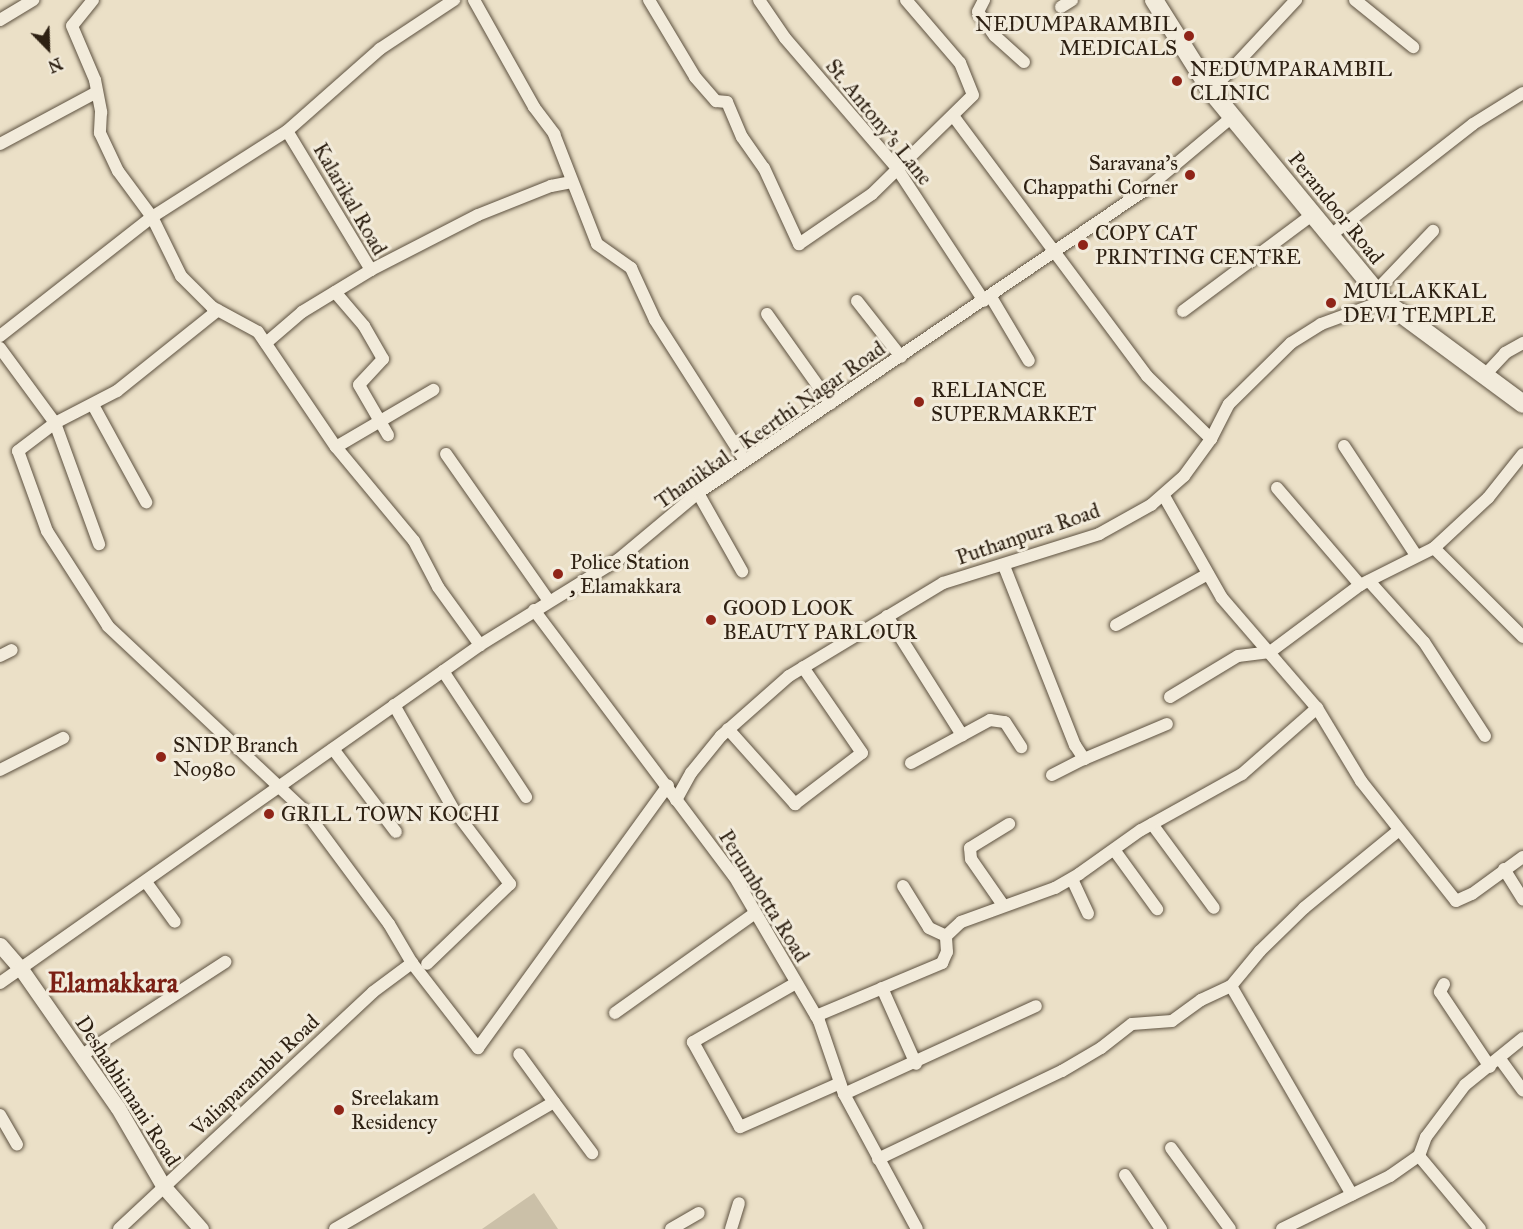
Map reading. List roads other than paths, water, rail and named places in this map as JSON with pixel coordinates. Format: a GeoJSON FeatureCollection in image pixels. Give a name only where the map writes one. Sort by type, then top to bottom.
{"type":"FeatureCollection","features":[{"type":"Feature","properties":{"kind":"main road","name":"Perandoor Road"},"geometry":{"type":"LineString","coordinates":[[1154,0],[1211,91],[1380,296],[1483,377],[1523,404]]}},
{"type":"Feature","properties":{"kind":"street"},"geometry":{"type":"LineString","coordinates":[[0,20],[33,0]]}},
{"type":"Feature","properties":{"kind":"street"},"geometry":{"type":"LineString","coordinates":[[93,0],[72,26],[97,92],[100,132],[118,171],[152,217],[181,276],[218,310],[258,332],[336,447],[414,541],[438,587],[480,645]]}},
{"type":"Feature","properties":{"kind":"street"},"geometry":{"type":"LineString","coordinates":[[0,336],[152,217],[287,130],[380,49],[454,0]]}},
{"type":"Feature","properties":{"kind":"street"},"geometry":{"type":"LineString","coordinates":[[474,0],[534,107],[554,134],[597,244],[630,268],[655,320],[745,462]]}},
{"type":"Feature","properties":{"kind":"street"},"geometry":{"type":"LineString","coordinates":[[649,0],[695,77],[716,101],[727,102],[742,137],[764,168],[799,244],[872,194],[896,167],[954,117],[973,95],[960,63],[906,0]]}},
{"type":"Feature","properties":{"kind":"street","name":"St. Antony's Lane"},"geometry":{"type":"LineString","coordinates":[[759,0],[784,38],[896,167],[1029,361]]}},
{"type":"Feature","properties":{"kind":"street"},"geometry":{"type":"LineString","coordinates":[[984,0],[978,12],[995,36],[1024,62]]}},
{"type":"Feature","properties":{"kind":"street"},"geometry":{"type":"LineString","coordinates":[[1211,91],[1296,0]]}},
{"type":"Feature","properties":{"kind":"street"},"geometry":{"type":"LineString","coordinates":[[1355,0],[1413,47]]}},
{"type":"Feature","properties":{"kind":"street"},"geometry":{"type":"LineString","coordinates":[[0,144],[97,92]]}},
{"type":"Feature","properties":{"kind":"street"},"geometry":{"type":"LineString","coordinates":[[1331,235],[1473,124],[1523,93]]}},
{"type":"Feature","properties":{"kind":"street"},"geometry":{"type":"LineString","coordinates":[[954,117],[1147,376],[1211,439]]}},
{"type":"Feature","properties":{"kind":"street","name":"Thanikkal - Keerthi Nagar Road"},"geometry":{"type":"LineString","coordinates":[[0,983],[480,645],[619,559],[698,493],[1056,252],[1144,190],[1232,117]]}},
{"type":"Feature","properties":{"kind":"street","name":"Kalarikal Road"},"geometry":{"type":"LineString","coordinates":[[266,343],[302,312],[371,270],[287,130]]}},
{"type":"Feature","properties":{"kind":"street"},"geometry":{"type":"LineString","coordinates":[[371,270],[478,215],[551,186],[572,182]]}},
{"type":"Feature","properties":{"kind":"street"},"geometry":{"type":"LineString","coordinates":[[1183,311],[1313,214]]}},
{"type":"Feature","properties":{"kind":"street"},"geometry":{"type":"LineString","coordinates":[[1380,296],[1433,231]]}},
{"type":"Feature","properties":{"kind":"street"},"geometry":{"type":"LineString","coordinates":[[335,292],[364,326],[383,359],[359,384],[388,435]]}},
{"type":"Feature","properties":{"kind":"street","name":"Puthanpura Road"},"geometry":{"type":"LineString","coordinates":[[676,800],[691,773],[728,729],[752,705],[803,667],[943,583],[1004,566],[1099,534],[1164,496],[1211,439],[1229,404],[1291,343],[1322,324],[1380,296]]}},
{"type":"Feature","properties":{"kind":"street"},"geometry":{"type":"LineString","coordinates":[[856,301],[901,357]]}},
{"type":"Feature","properties":{"kind":"street"},"geometry":{"type":"LineString","coordinates":[[218,310],[117,391],[55,423],[18,450],[47,531],[108,626],[279,787],[318,828],[389,924],[412,963],[478,1048],[668,786]]}},
{"type":"Feature","properties":{"kind":"street"},"geometry":{"type":"LineString","coordinates":[[767,314],[831,404]]}},
{"type":"Feature","properties":{"kind":"street"},"geometry":{"type":"LineString","coordinates":[[1483,377],[1505,353],[1523,343]]}},
{"type":"Feature","properties":{"kind":"street"},"geometry":{"type":"LineString","coordinates":[[0,348],[55,423],[99,544]]}},
{"type":"Feature","properties":{"kind":"street"},"geometry":{"type":"LineString","coordinates":[[336,447],[433,390]]}},
{"type":"Feature","properties":{"kind":"street"},"geometry":{"type":"LineString","coordinates":[[93,405],[146,502]]}},
{"type":"Feature","properties":{"kind":"street"},"geometry":{"type":"LineString","coordinates":[[1344,446],[1416,555]]}},
{"type":"Feature","properties":{"kind":"street"},"geometry":{"type":"LineString","coordinates":[[446,454],[549,601]]}},
{"type":"Feature","properties":{"kind":"street"},"geometry":{"type":"LineString","coordinates":[[1170,697],[1239,656],[1270,652],[1364,583],[1434,548],[1488,498],[1523,454]]}},
{"type":"Feature","properties":{"kind":"street"},"geometry":{"type":"LineString","coordinates":[[1277,488],[1364,583],[1424,642],[1485,736]]}},
{"type":"Feature","properties":{"kind":"street"},"geometry":{"type":"LineString","coordinates":[[698,493],[742,571]]}},
{"type":"Feature","properties":{"kind":"street"},"geometry":{"type":"LineString","coordinates":[[1164,496],[1222,598],[1317,708],[1361,781],[1398,831],[1456,901],[1472,894],[1523,857]]}},
{"type":"Feature","properties":{"kind":"street"},"geometry":{"type":"LineString","coordinates":[[1434,548],[1523,637]]}},
{"type":"Feature","properties":{"kind":"street"},"geometry":{"type":"LineString","coordinates":[[1004,566],[1075,745],[1084,759]]}},
{"type":"Feature","properties":{"kind":"street"},"geometry":{"type":"LineString","coordinates":[[1116,625],[1208,574]]}},
{"type":"Feature","properties":{"kind":"street","name":"Perumbotta Road"},"geometry":{"type":"LineString","coordinates":[[534,610],[734,876],[816,1016],[842,1088],[913,1227]]}},
{"type":"Feature","properties":{"kind":"street"},"geometry":{"type":"LineString","coordinates":[[887,616],[962,735]]}},
{"type":"Feature","properties":{"kind":"street"},"geometry":{"type":"LineString","coordinates":[[0,656],[12,650]]}},
{"type":"Feature","properties":{"kind":"street"},"geometry":{"type":"LineString","coordinates":[[728,729],[795,804],[862,753],[803,667]]}},
{"type":"Feature","properties":{"kind":"street"},"geometry":{"type":"LineString","coordinates":[[443,671],[526,797]]}},
{"type":"Feature","properties":{"kind":"street"},"geometry":{"type":"LineString","coordinates":[[394,705],[454,810],[510,884],[427,964]]}},
{"type":"Feature","properties":{"kind":"street"},"geometry":{"type":"LineString","coordinates":[[946,936],[961,922],[1071,879],[1152,824],[1242,774],[1317,708]]}},
{"type":"Feature","properties":{"kind":"street"},"geometry":{"type":"LineString","coordinates":[[911,763],[990,720],[1005,722],[1021,747]]}},
{"type":"Feature","properties":{"kind":"street"},"geometry":{"type":"LineString","coordinates":[[1052,775],[1167,724]]}},
{"type":"Feature","properties":{"kind":"street"},"geometry":{"type":"LineString","coordinates":[[0,770],[63,738]]}},
{"type":"Feature","properties":{"kind":"street"},"geometry":{"type":"LineString","coordinates":[[333,748],[396,832]]}},
{"type":"Feature","properties":{"kind":"street"},"geometry":{"type":"LineString","coordinates":[[1152,824],[1214,908]]}},
{"type":"Feature","properties":{"kind":"street"},"geometry":{"type":"LineString","coordinates":[[1003,905],[971,859],[970,848],[1009,825]]}},
{"type":"Feature","properties":{"kind":"street"},"geometry":{"type":"LineString","coordinates":[[878,1159],[1062,1071],[1101,1048],[1132,1024],[1172,1021],[1201,1000],[1231,986],[1260,951],[1304,908],[1398,831]]}},
{"type":"Feature","properties":{"kind":"street"},"geometry":{"type":"LineString","coordinates":[[1115,851],[1157,909]]}},
{"type":"Feature","properties":{"kind":"street"},"geometry":{"type":"LineString","coordinates":[[1504,869],[1523,899]]}},
{"type":"Feature","properties":{"kind":"street"},"geometry":{"type":"LineString","coordinates":[[1071,879],[1088,913]]}},
{"type":"Feature","properties":{"kind":"street"},"geometry":{"type":"LineString","coordinates":[[146,882],[175,922]]}},
{"type":"Feature","properties":{"kind":"street"},"geometry":{"type":"LineString","coordinates":[[903,885],[929,927],[946,936]]}},
{"type":"Feature","properties":{"kind":"street"},"geometry":{"type":"LineString","coordinates":[[615,1013],[755,913]]}},
{"type":"Feature","properties":{"kind":"street"},"geometry":{"type":"LineString","coordinates":[[816,1016],[942,963],[947,952],[946,936]]}},
{"type":"Feature","properties":{"kind":"street","name":"Deshabhimani Road"},"geometry":{"type":"LineString","coordinates":[[0,945],[21,969],[118,1108],[164,1187],[201,1229]]}},
{"type":"Feature","properties":{"kind":"street"},"geometry":{"type":"LineString","coordinates":[[82,1055],[225,962]]}},
{"type":"Feature","properties":{"kind":"street","name":"Valiaparambu Road"},"geometry":{"type":"LineString","coordinates":[[119,1229],[373,992],[412,963]]}},
{"type":"Feature","properties":{"kind":"street"},"geometry":{"type":"LineString","coordinates":[[796,982],[693,1042],[740,1127],[842,1088],[916,1064],[1036,1006]]}},
{"type":"Feature","properties":{"kind":"street"},"geometry":{"type":"LineString","coordinates":[[1444,984],[1440,992],[1490,1067]]}},
{"type":"Feature","properties":{"kind":"street"},"geometry":{"type":"LineString","coordinates":[[1231,986],[1352,1195]]}},
{"type":"Feature","properties":{"kind":"street"},"geometry":{"type":"LineString","coordinates":[[882,988],[916,1064]]}},
{"type":"Feature","properties":{"kind":"street"},"geometry":{"type":"LineString","coordinates":[[1282,1229],[1352,1195],[1419,1156],[1440,1115],[1465,1085],[1500,1059],[1523,1038]]}},
{"type":"Feature","properties":{"kind":"street"},"geometry":{"type":"LineString","coordinates":[[519,1054],[592,1153]]}},
{"type":"Feature","properties":{"kind":"street"},"geometry":{"type":"LineString","coordinates":[[1500,1059],[1523,1091]]}},
{"type":"Feature","properties":{"kind":"street"},"geometry":{"type":"LineString","coordinates":[[335,1229],[554,1102]]}},
{"type":"Feature","properties":{"kind":"street"},"geometry":{"type":"LineString","coordinates":[[0,1115],[17,1145]]}},
{"type":"Feature","properties":{"kind":"street"},"geometry":{"type":"LineString","coordinates":[[1171,1148],[1230,1229]]}},
{"type":"Feature","properties":{"kind":"street"},"geometry":{"type":"LineString","coordinates":[[1419,1156],[1480,1229]]}},
{"type":"Feature","properties":{"kind":"street"},"geometry":{"type":"LineString","coordinates":[[1125,1175],[1161,1229]]}},
{"type":"Feature","properties":{"kind":"street"},"geometry":{"type":"LineString","coordinates":[[731,1229],[739,1203]]}},
{"type":"Feature","properties":{"kind":"street"},"geometry":{"type":"LineString","coordinates":[[671,1229],[699,1213]]}},
{"type":"Feature","properties":{"kind":"place","name":"NEDUMPARAMBIL MEDICALS"},"geometry":{"type":"Point","coordinates":[1189,36]}},
{"type":"Feature","properties":{"kind":"place","name":"NEDUMPARAMBIL CLINIC"},"geometry":{"type":"Point","coordinates":[1177,81]}},
{"type":"Feature","properties":{"kind":"place","name":"Saravana's Chappathi Corner"},"geometry":{"type":"Point","coordinates":[1190,175]}},
{"type":"Feature","properties":{"kind":"place","name":"COPY CAT PRINTING CENTRE"},"geometry":{"type":"Point","coordinates":[1083,245]}},
{"type":"Feature","properties":{"kind":"place","name":"MULLAKKAL DEVI TEMPLE"},"geometry":{"type":"Point","coordinates":[1331,303]}},
{"type":"Feature","properties":{"kind":"place","name":"RELIANCE SUPERMARKET"},"geometry":{"type":"Point","coordinates":[919,402]}},
{"type":"Feature","properties":{"kind":"place","name":"Police Station , Elamakkara"},"geometry":{"type":"Point","coordinates":[558,574]}},
{"type":"Feature","properties":{"kind":"place","name":"GOOD LOOK BEAUTY PARLOUR"},"geometry":{"type":"Point","coordinates":[711,620]}},
{"type":"Feature","properties":{"kind":"place","name":"SNDP Branch No980"},"geometry":{"type":"Point","coordinates":[161,757]}},
{"type":"Feature","properties":{"kind":"place","name":"GRILL TOWN KOCHI"},"geometry":{"type":"Point","coordinates":[269,814]}},
{"type":"Feature","properties":{"kind":"place","name":"Sreelakam Residency"},"geometry":{"type":"Point","coordinates":[339,1110]}},
{"type":"Feature","properties":{"kind":"district","name":"Elamakkara"},"geometry":{"type":"Point","coordinates":[113,983]}}]}
